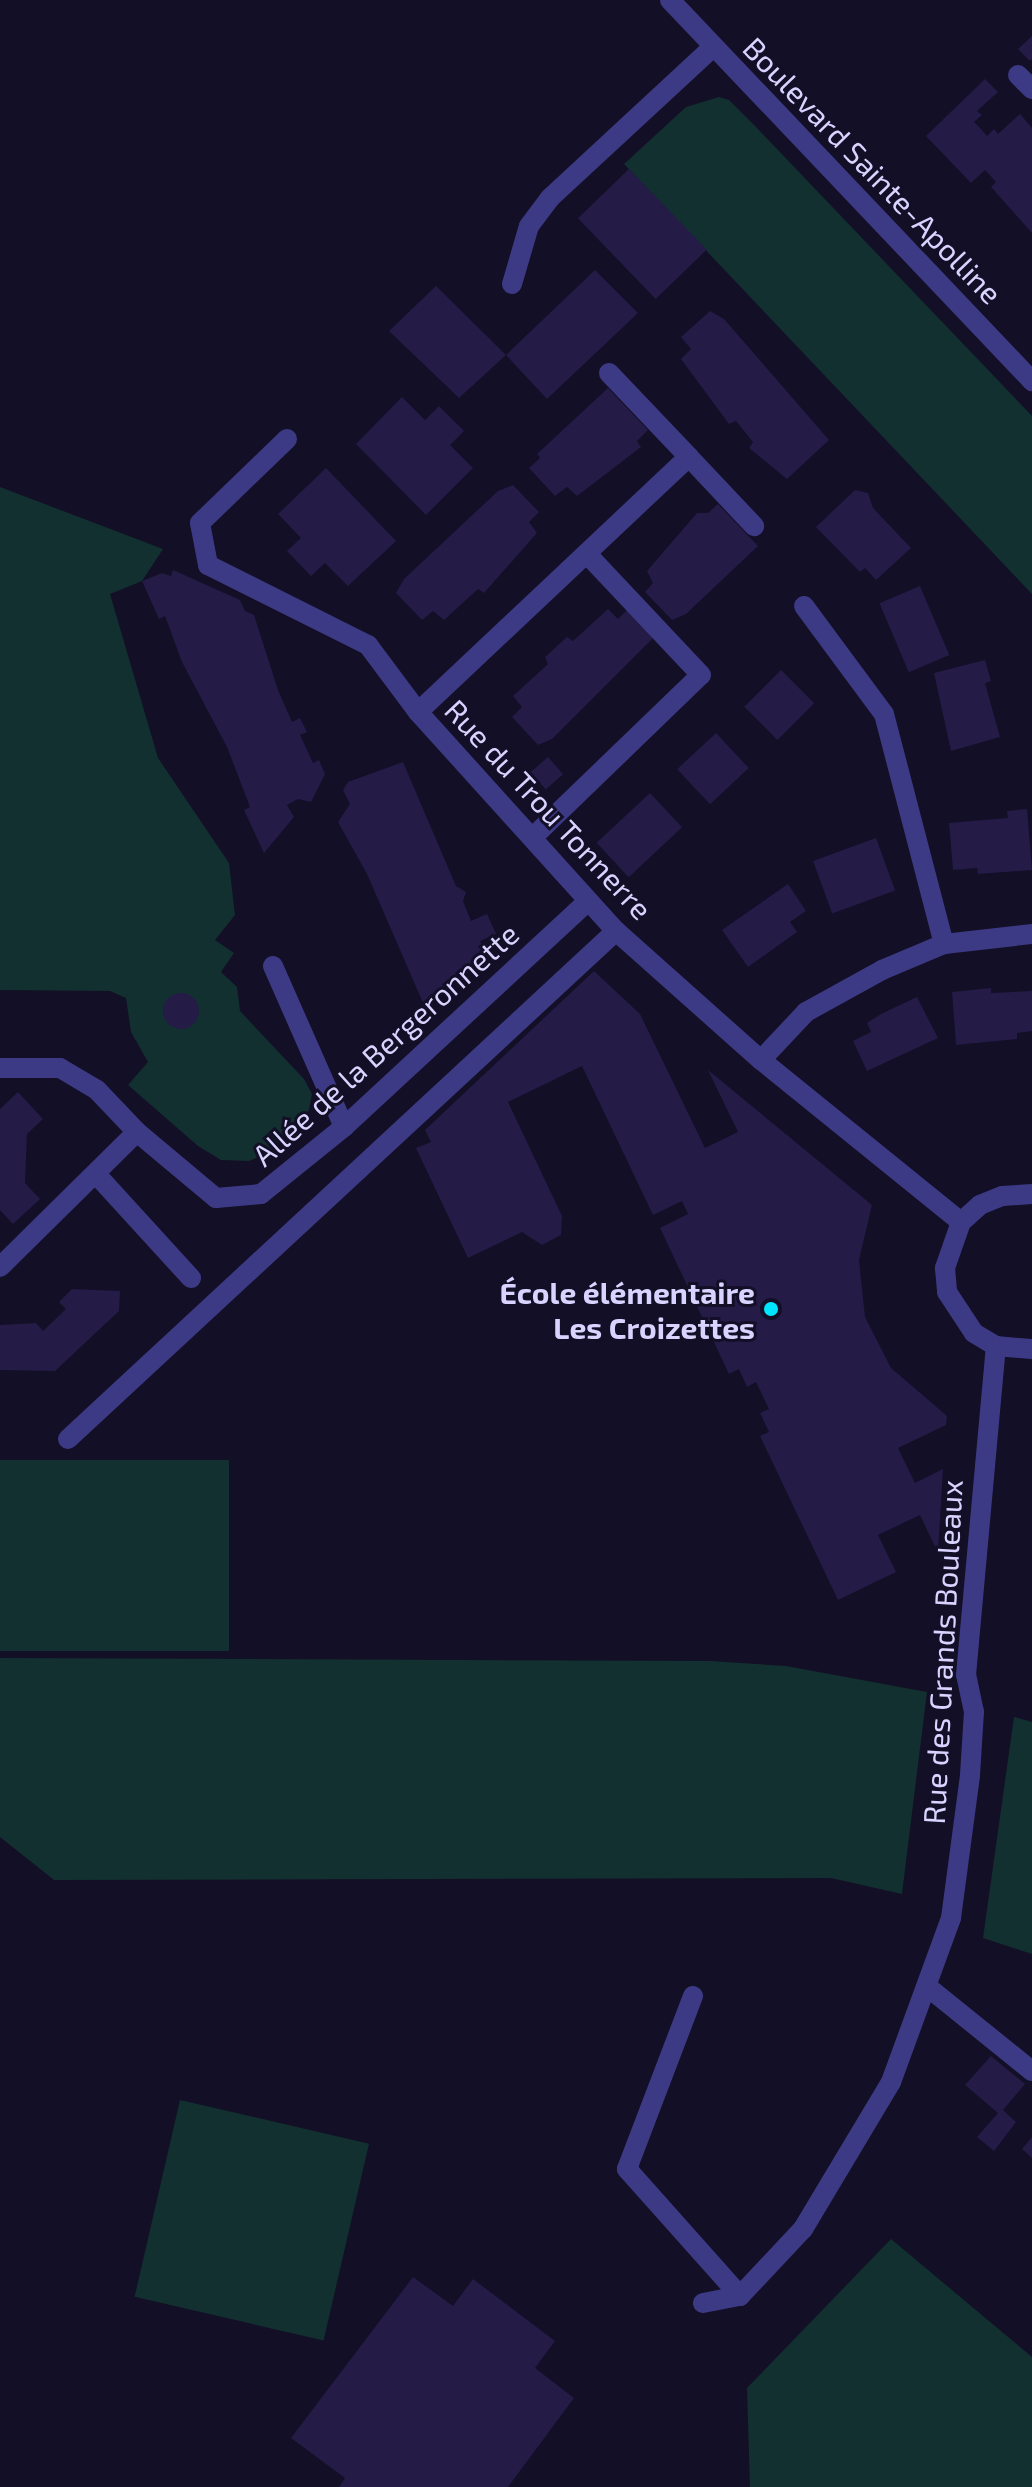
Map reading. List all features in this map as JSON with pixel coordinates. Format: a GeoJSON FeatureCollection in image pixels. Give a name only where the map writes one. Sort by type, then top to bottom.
{"type":"FeatureCollection","features":[{"type":"Feature","properties":{"kind":"street","name":"Boulevard Sainte-Apolline"},"geometry":{"type":"LineString","coordinates":[[670,0],[1032,381]]}},
{"type":"Feature","properties":{"kind":"street"},"geometry":{"type":"LineString","coordinates":[[512,284],[529,226],[550,198],[713,47]]}},
{"type":"Feature","properties":{"kind":"street"},"geometry":{"type":"LineString","coordinates":[[609,373],[754,526]]}},
{"type":"Feature","properties":{"kind":"street","name":"Rue du Trou Tonnerre"},"geometry":{"type":"LineString","coordinates":[[287,439],[200,523],[208,565],[368,645],[418,712],[616,931],[761,1060],[961,1222]]}},
{"type":"Feature","properties":{"kind":"street"},"geometry":{"type":"LineString","coordinates":[[418,712],[689,457]]}},
{"type":"Feature","properties":{"kind":"street"},"geometry":{"type":"LineString","coordinates":[[533,837],[701,675],[588,555]]}},
{"type":"Feature","properties":{"kind":"street"},"geometry":{"type":"LineString","coordinates":[[804,606],[884,714],[944,944]]}},
{"type":"Feature","properties":{"kind":"street","name":"Allée de la Bergeronnette"},"geometry":{"type":"LineString","coordinates":[[0,1068],[60,1068],[97,1090],[137,1132],[216,1198],[261,1194],[344,1127],[587,902]]}},
{"type":"Feature","properties":{"kind":"street"},"geometry":{"type":"LineString","coordinates":[[68,1439],[616,931]]}},
{"type":"Feature","properties":{"kind":"street"},"geometry":{"type":"LineString","coordinates":[[761,1060],[806,1012],[882,970],[944,944],[1032,934]]}},
{"type":"Feature","properties":{"kind":"street"},"geometry":{"type":"LineString","coordinates":[[273,966],[344,1127]]}},
{"type":"Feature","properties":{"kind":"street"},"geometry":{"type":"LineString","coordinates":[[0,1267],[137,1132]]}},
{"type":"Feature","properties":{"kind":"street"},"geometry":{"type":"LineString","coordinates":[[96,1174],[191,1278]]}},
{"type":"Feature","properties":{"kind":"street"},"geometry":{"type":"LineString","coordinates":[[1032,1194],[1002,1196],[961,1222],[945,1268],[947,1292],[974,1333],[996,1346],[1032,1349]]}},
{"type":"Feature","properties":{"kind":"street","name":"Rue des Grands Bouleaux"},"geometry":{"type":"LineString","coordinates":[[740,2296],[803,2229],[891,2082],[929,1988],[951,1918],[970,1775],[974,1712],[966,1675],[996,1346]]}},
{"type":"Feature","properties":{"kind":"street"},"geometry":{"type":"LineString","coordinates":[[929,1988],[1032,2071]]}},
{"type":"Feature","properties":{"kind":"street"},"geometry":{"type":"LineString","coordinates":[[693,1996],[627,2169],[740,2296]]}},
{"type":"Feature","properties":{"kind":"street"},"geometry":{"type":"LineString","coordinates":[[703,2303],[740,2296]]}},
{"type":"Feature","properties":{"kind":"green space"},"geometry":{"type":"Polygon","coordinates":[[[719,97],[729,100],[755,126],[1032,416],[1032,594],[624,164],[686,107],[719,97]]]}},
{"type":"Feature","properties":{"kind":"green space"},"geometry":{"type":"Polygon","coordinates":[[[0,487],[163,549],[142,581],[110,594],[158,758],[229,863],[235,915],[215,940],[234,953],[221,972],[237,987],[240,1011],[304,1079],[312,1094],[309,1110],[270,1152],[249,1161],[221,1160],[198,1146],[128,1085],[148,1062],[131,1032],[126,998],[110,991],[0,990],[0,487]]]}},
{"type":"Feature","properties":{"kind":"green space"},"geometry":{"type":"Polygon","coordinates":[[[0,1460],[229,1460],[229,1651],[0,1651],[0,1460]]]}},
{"type":"Feature","properties":{"kind":"green space"},"geometry":{"type":"Polygon","coordinates":[[[0,1658],[710,1661],[786,1666],[927,1692],[902,1894],[831,1878],[54,1880],[0,1837],[0,1658]]]}},
{"type":"Feature","properties":{"kind":"green space"},"geometry":{"type":"Polygon","coordinates":[[[1014,1717],[1032,1722],[1032,1954],[983,1938],[1014,1717]]]}},
{"type":"Feature","properties":{"kind":"green space"},"geometry":{"type":"Polygon","coordinates":[[[180,2100],[369,2144],[324,2340],[135,2297],[180,2100]]]}},
{"type":"Feature","properties":{"kind":"green space"},"geometry":{"type":"Polygon","coordinates":[[[891,2239],[1032,2357],[1032,2487],[750,2487],[747,2388],[891,2239]]]}},
{"type":"Feature","properties":{"kind":"building"},"geometry":{"type":"Polygon","coordinates":[[[1032,36],[1032,59],[1030,61],[1018,49],[1032,36]]]}},
{"type":"Feature","properties":{"kind":"building"},"geometry":{"type":"Polygon","coordinates":[[[985,79],[998,92],[977,111],[982,115],[974,122],[987,136],[994,129],[998,134],[1020,114],[1032,128],[1032,233],[991,187],[996,182],[985,170],[971,183],[926,136],[985,79]]]}},
{"type":"Feature","properties":{"kind":"building"},"geometry":{"type":"Polygon","coordinates":[[[629,169],[707,250],[656,299],[578,218],[629,169]]]}},
{"type":"Feature","properties":{"kind":"building"},"geometry":{"type":"Polygon","coordinates":[[[595,270],[638,313],[547,399],[506,355],[595,270]]]}},
{"type":"Feature","properties":{"kind":"building"},"geometry":{"type":"Polygon","coordinates":[[[436,286],[506,355],[459,398],[389,331],[436,286]]]}},
{"type":"Feature","properties":{"kind":"building"},"geometry":{"type":"Polygon","coordinates":[[[710,311],[724,319],[829,440],[787,479],[749,448],[753,442],[736,421],[729,424],[681,359],[691,349],[681,337],[710,311]]]}},
{"type":"Feature","properties":{"kind":"building"},"geometry":{"type":"Polygon","coordinates":[[[608,388],[648,430],[637,441],[641,447],[577,496],[567,487],[555,496],[529,468],[540,458],[537,454],[608,388]]]}},
{"type":"Feature","properties":{"kind":"building"},"geometry":{"type":"Polygon","coordinates":[[[402,397],[425,420],[439,406],[464,431],[450,445],[473,468],[426,515],[356,444],[402,397]]]}},
{"type":"Feature","properties":{"kind":"building"},"geometry":{"type":"Polygon","coordinates":[[[326,468],[396,541],[348,586],[325,563],[311,576],[287,551],[301,538],[278,514],[326,468]]]}},
{"type":"Feature","properties":{"kind":"building"},"geometry":{"type":"Polygon","coordinates":[[[513,485],[539,512],[529,522],[537,533],[484,593],[478,589],[444,620],[433,611],[422,620],[396,593],[404,579],[498,491],[513,485]]]}},
{"type":"Feature","properties":{"kind":"building"},"geometry":{"type":"Polygon","coordinates":[[[855,490],[868,493],[873,508],[911,548],[876,580],[865,568],[860,572],[816,527],[855,490]]]}},
{"type":"Feature","properties":{"kind":"building"},"geometry":{"type":"Polygon","coordinates":[[[718,504],[758,546],[686,614],[672,620],[645,592],[653,583],[647,571],[697,513],[708,513],[718,504]]]}},
{"type":"Feature","properties":{"kind":"building"},"geometry":{"type":"Polygon","coordinates":[[[173,570],[240,600],[245,611],[254,615],[278,690],[292,722],[300,718],[307,732],[300,735],[313,763],[319,760],[325,774],[311,802],[298,799],[287,805],[294,817],[264,853],[244,810],[250,807],[227,747],[182,662],[165,616],[159,619],[142,581],[162,573],[171,576],[173,570]]]}},
{"type":"Feature","properties":{"kind":"building"},"geometry":{"type":"Polygon","coordinates":[[[920,586],[949,655],[909,672],[879,603],[920,586]]]}},
{"type":"Feature","properties":{"kind":"building"},"geometry":{"type":"Polygon","coordinates":[[[608,609],[618,619],[628,609],[654,637],[552,739],[538,745],[512,717],[522,707],[513,696],[548,664],[545,657],[567,637],[573,641],[608,609]]]}},
{"type":"Feature","properties":{"kind":"building"},"geometry":{"type":"Polygon","coordinates":[[[985,660],[991,681],[985,683],[1000,737],[951,751],[934,673],[985,660]]]}},
{"type":"Feature","properties":{"kind":"building"},"geometry":{"type":"Polygon","coordinates":[[[781,670],[814,703],[777,740],[744,707],[781,670]]]}},
{"type":"Feature","properties":{"kind":"building"},"geometry":{"type":"Polygon","coordinates":[[[716,733],[749,768],[710,804],[677,769],[716,733]]]}},
{"type":"Feature","properties":{"kind":"building"},"geometry":{"type":"Polygon","coordinates":[[[548,757],[563,774],[546,789],[531,772],[548,757]]]}},
{"type":"Feature","properties":{"kind":"building"},"geometry":{"type":"Polygon","coordinates":[[[403,762],[456,886],[466,892],[463,901],[471,921],[487,914],[496,934],[480,941],[487,956],[439,995],[427,1012],[367,874],[338,822],[350,804],[343,790],[348,782],[403,762]]]}},
{"type":"Feature","properties":{"kind":"building"},"geometry":{"type":"Polygon","coordinates":[[[650,793],[682,827],[629,877],[597,843],[650,793]]]}},
{"type":"Feature","properties":{"kind":"building"},"geometry":{"type":"Polygon","coordinates":[[[1027,809],[1032,870],[978,874],[977,868],[953,870],[949,823],[1008,818],[1007,811],[1027,809]]]}},
{"type":"Feature","properties":{"kind":"building"},"geometry":{"type":"Polygon","coordinates":[[[876,838],[895,891],[832,914],[813,861],[876,838]]]}},
{"type":"Feature","properties":{"kind":"building"},"geometry":{"type":"Polygon","coordinates":[[[788,884],[806,911],[790,922],[797,932],[748,967],[722,930],[788,884]]]}},
{"type":"Feature","properties":{"kind":"building"},"geometry":{"type":"Polygon","coordinates":[[[594,971],[640,1014],[705,1148],[738,1132],[708,1070],[872,1205],[859,1260],[865,1317],[891,1368],[947,1416],[946,1425],[898,1448],[915,1483],[943,1469],[938,1553],[920,1515],[878,1535],[896,1572],[838,1600],[760,1436],[769,1432],[760,1413],[769,1409],[756,1382],[747,1387],[739,1369],[729,1374],[660,1228],[688,1214],[682,1201],[653,1215],[582,1066],[508,1102],[562,1216],[561,1235],[542,1245],[522,1232],[468,1258],[416,1148],[431,1142],[425,1130],[594,971]]]}},
{"type":"Feature","properties":{"kind":"building"},"geometry":{"type":"Polygon","coordinates":[[[991,988],[991,993],[1032,991],[1032,1031],[1017,1033],[1017,1039],[956,1045],[952,992],[991,988]]]}},
{"type":"Feature","properties":{"kind":"building"},"geometry":{"type":"Polygon","coordinates":[[[181,993],[194,998],[199,1011],[194,1024],[181,1029],[168,1024],[163,1011],[168,998],[181,993]]]}},
{"type":"Feature","properties":{"kind":"building"},"geometry":{"type":"Polygon","coordinates":[[[917,997],[938,1038],[867,1071],[853,1041],[871,1032],[867,1023],[917,997]]]}},
{"type":"Feature","properties":{"kind":"building"},"geometry":{"type":"Polygon","coordinates":[[[18,1092],[43,1119],[27,1134],[25,1183],[40,1199],[13,1224],[0,1210],[0,1109],[18,1092]]]}},
{"type":"Feature","properties":{"kind":"building"},"geometry":{"type":"Polygon","coordinates":[[[72,1289],[120,1291],[119,1311],[55,1371],[0,1370],[0,1325],[36,1323],[43,1331],[66,1309],[59,1302],[72,1289]]]}},
{"type":"Feature","properties":{"kind":"building"},"geometry":{"type":"Polygon","coordinates":[[[991,2056],[1025,2084],[1003,2110],[1016,2122],[994,2151],[977,2137],[998,2113],[965,2085],[991,2056]]]}},
{"type":"Feature","properties":{"kind":"building"},"geometry":{"type":"Polygon","coordinates":[[[1032,2137],[1032,2158],[1022,2149],[1032,2137]]]}},
{"type":"Feature","properties":{"kind":"building"},"geometry":{"type":"Polygon","coordinates":[[[413,2277],[453,2306],[473,2279],[555,2341],[535,2368],[574,2398],[508,2487],[339,2487],[345,2478],[291,2438],[413,2277]]]}},
{"type":"Feature","properties":{"kind":"place","name":"École élémentaire Les Croizettes"},"geometry":{"type":"Point","coordinates":[771,1309]}}]}
